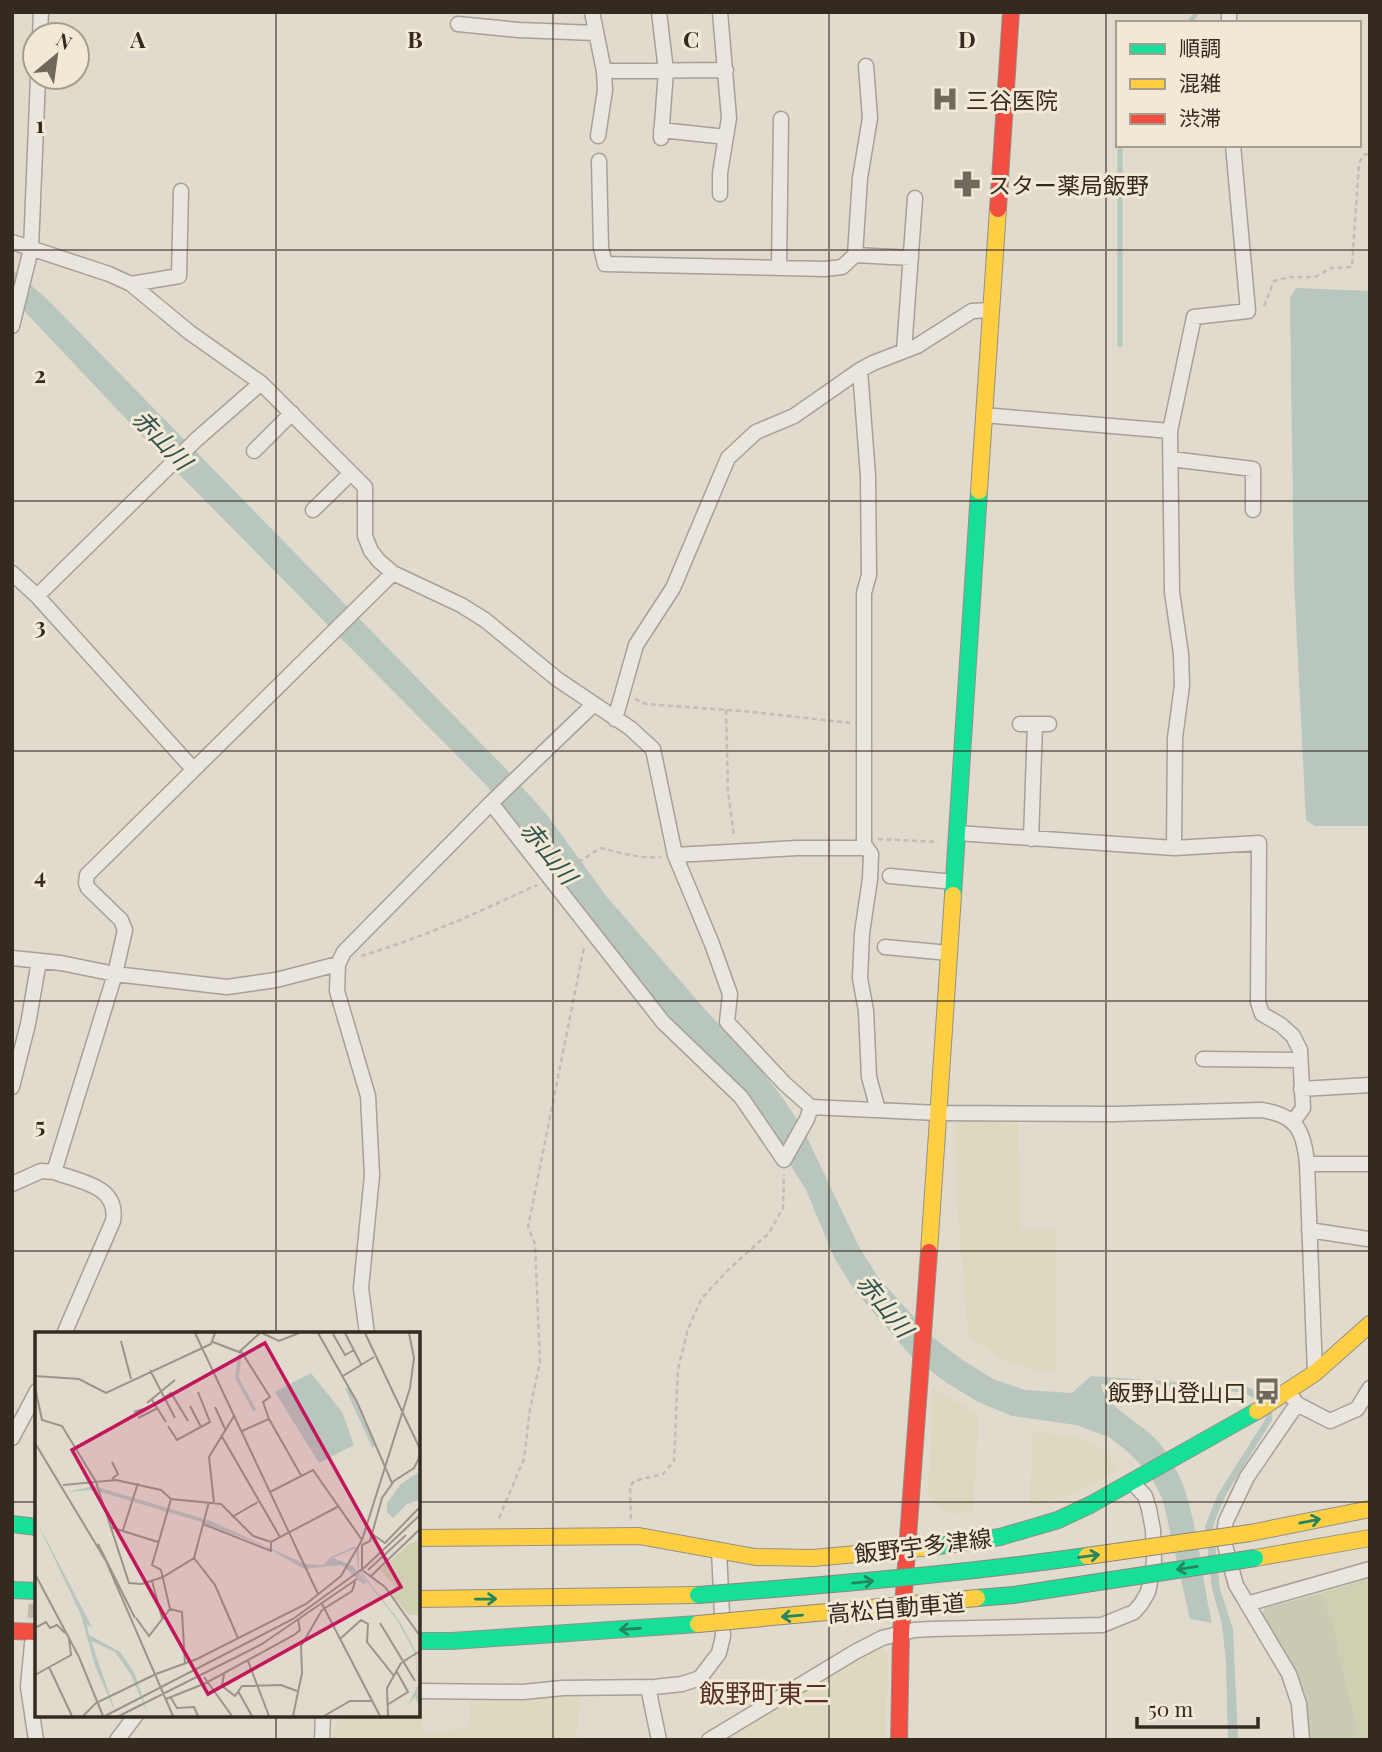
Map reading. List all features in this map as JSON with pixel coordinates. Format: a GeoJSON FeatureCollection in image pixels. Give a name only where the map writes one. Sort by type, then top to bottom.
{"type":"FeatureCollection","features":[{"type":"Feature","properties":{"kind":"main road"},"geometry":{"type":"LineString","coordinates":[[899,1740],[901,1633],[921,1378],[1011,12]]}},
{"type":"Feature","properties":{"kind":"main road","name":"飯野宇多津線"},"geometry":{"type":"LineString","coordinates":[[420,1538],[631,1536],[755,1556],[813,1558],[907,1550],[1000,1537],[1034,1528],[1090,1506],[1174,1458],[1293,1397],[1315,1373],[1370,1324]]}},
{"type":"Feature","properties":{"kind":"main road","name":"高松自動車道"},"geometry":{"type":"LineString","coordinates":[[420,1599],[698,1595],[855,1583],[1009,1567],[1250,1533],[1370,1508]]}},
{"type":"Feature","properties":{"kind":"main road"},"geometry":{"type":"LineString","coordinates":[[12,1524],[35,1527]]}},
{"type":"Feature","properties":{"kind":"main road","name":"高松自動車道"},"geometry":{"type":"LineString","coordinates":[[420,1641],[698,1624],[1014,1595],[1370,1538]]}},
{"type":"Feature","properties":{"kind":"main road"},"geometry":{"type":"LineString","coordinates":[[12,1590],[35,1591]]}},
{"type":"Feature","properties":{"kind":"main road"},"geometry":{"type":"LineString","coordinates":[[12,1631],[35,1638]]}},
{"type":"Feature","properties":{"kind":"street"},"geometry":{"type":"LineString","coordinates":[[592,12],[604,71],[605,90],[598,136]]}},
{"type":"Feature","properties":{"kind":"street"},"geometry":{"type":"LineString","coordinates":[[659,12],[666,71],[661,134],[726,137]]}},
{"type":"Feature","properties":{"kind":"street"},"geometry":{"type":"LineString","coordinates":[[720,12],[729,118],[720,173],[720,194]]}},
{"type":"Feature","properties":{"kind":"street"},"geometry":{"type":"LineString","coordinates":[[458,23],[519,30],[596,33]]}},
{"type":"Feature","properties":{"kind":"street"},"geometry":{"type":"LineString","coordinates":[[599,161],[601,248],[605,264],[842,267],[855,255],[860,178],[870,118],[866,66]]}},
{"type":"Feature","properties":{"kind":"street"},"geometry":{"type":"LineString","coordinates":[[604,71],[726,70]]}},
{"type":"Feature","properties":{"kind":"street"},"geometry":{"type":"LineString","coordinates":[[12,326],[31,249],[37,91]]}},
{"type":"Feature","properties":{"kind":"street"},"geometry":{"type":"LineString","coordinates":[[779,268],[781,119]]}},
{"type":"Feature","properties":{"kind":"street"},"geometry":{"type":"LineString","coordinates":[[1174,848],[1175,738],[1182,685],[1181,654],[1172,592],[1170,431],[1194,317],[1248,312],[1233,147]]}},
{"type":"Feature","properties":{"kind":"street"},"geometry":{"type":"LineString","coordinates":[[131,284],[179,275],[181,191]]}},
{"type":"Feature","properties":{"kind":"street"},"geometry":{"type":"LineString","coordinates":[[904,351],[915,198]]}},
{"type":"Feature","properties":{"kind":"street"},"geometry":{"type":"LineString","coordinates":[[12,242],[109,274],[131,284],[189,332],[261,383],[365,487],[365,536],[371,551],[393,573],[485,620],[557,679],[631,729],[653,749],[675,855],[730,994],[727,1022],[809,1113]]}},
{"type":"Feature","properties":{"kind":"street"},"geometry":{"type":"LineString","coordinates":[[855,255],[911,258]]}},
{"type":"Feature","properties":{"kind":"street"},"geometry":{"type":"LineString","coordinates":[[615,719],[636,645],[673,587],[728,458],[756,432],[794,416],[860,370],[917,346],[972,312],[991,310]]}},
{"type":"Feature","properties":{"kind":"street"},"geometry":{"type":"LineString","coordinates":[[860,370],[868,488],[869,575],[864,593],[864,724],[866,843],[871,854],[860,978],[866,1011],[869,1077],[878,1110]]}},
{"type":"Feature","properties":{"kind":"street"},"geometry":{"type":"LineString","coordinates":[[37,596],[197,439],[261,383]]}},
{"type":"Feature","properties":{"kind":"street"},"geometry":{"type":"LineString","coordinates":[[254,451],[292,413]]}},
{"type":"Feature","properties":{"kind":"street"},"geometry":{"type":"LineString","coordinates":[[984,415],[1170,431]]}},
{"type":"Feature","properties":{"kind":"street"},"geometry":{"type":"LineString","coordinates":[[1171,459],[1253,469],[1253,510]]}},
{"type":"Feature","properties":{"kind":"street"},"geometry":{"type":"LineString","coordinates":[[313,510],[351,473]]}},
{"type":"Feature","properties":{"kind":"street"},"geometry":{"type":"LineString","coordinates":[[12,573],[37,596],[193,769]]}},
{"type":"Feature","properties":{"kind":"street"},"geometry":{"type":"LineString","coordinates":[[54,1172],[115,974],[125,930],[121,920],[88,888],[87,875],[393,573]]}},
{"type":"Feature","properties":{"kind":"street"},"geometry":{"type":"LineString","coordinates":[[367,1332],[361,1288],[372,1175],[368,1096],[337,990],[338,964],[344,952],[520,774],[594,704]]}},
{"type":"Feature","properties":{"kind":"street"},"geometry":{"type":"LineString","coordinates":[[1031,839],[1035,724]]}},
{"type":"Feature","properties":{"kind":"street"},"geometry":{"type":"LineString","coordinates":[[491,803],[663,1022],[741,1097],[784,1160],[809,1113]]}},
{"type":"Feature","properties":{"kind":"street"},"geometry":{"type":"LineString","coordinates":[[957,838],[1031,839],[1174,848],[1259,843],[1258,1002],[1262,1014],[1293,1036],[1300,1051],[1303,1108],[1293,1122]]}},
{"type":"Feature","properties":{"kind":"street"},"geometry":{"type":"LineString","coordinates":[[675,855],[866,843]]}},
{"type":"Feature","properties":{"kind":"street"},"geometry":{"type":"LineString","coordinates":[[890,876],[954,882]]}},
{"type":"Feature","properties":{"kind":"street"},"geometry":{"type":"LineString","coordinates":[[885,947],[949,953]]}},
{"type":"Feature","properties":{"kind":"street"},"geometry":{"type":"LineString","coordinates":[[12,958],[227,987],[276,980],[338,964]]}},
{"type":"Feature","properties":{"kind":"street"},"geometry":{"type":"LineString","coordinates":[[12,1087],[29,1024],[39,961]]}},
{"type":"Feature","properties":{"kind":"street"},"geometry":{"type":"LineString","coordinates":[[1203,1059],[1300,1060]]}},
{"type":"Feature","properties":{"kind":"street"},"geometry":{"type":"LineString","coordinates":[[1301,1089],[1370,1085]]}},
{"type":"Feature","properties":{"kind":"street"},"geometry":{"type":"LineString","coordinates":[[809,1113],[878,1110],[1113,1114],[1261,1110],[1279,1112],[1293,1122],[1304,1139],[1315,1373]]}},
{"type":"Feature","properties":{"kind":"street"},"geometry":{"type":"LineString","coordinates":[[1307,1164],[1370,1164]]}},
{"type":"Feature","properties":{"kind":"street"},"geometry":{"type":"LineString","coordinates":[[12,1184],[41,1171],[54,1172],[102,1190],[111,1198],[116,1210],[65,1332]]}},
{"type":"Feature","properties":{"kind":"street"},"geometry":{"type":"LineString","coordinates":[[1309,1230],[1368,1239]]}},
{"type":"Feature","properties":{"kind":"street"},"geometry":{"type":"LineString","coordinates":[[1302,1740],[1299,1704],[1289,1674],[1236,1585],[1223,1538],[1226,1521],[1293,1397],[1330,1422],[1357,1409],[1370,1388]]}},
{"type":"Feature","properties":{"kind":"street"},"geometry":{"type":"LineString","coordinates":[[12,1438],[35,1395]]}},
{"type":"Feature","properties":{"kind":"street"},"geometry":{"type":"LineString","coordinates":[[709,1740],[882,1638],[932,1629],[1102,1625],[1133,1612],[1142,1604],[1148,1592],[1154,1562],[1149,1509],[1136,1480]]}},
{"type":"Feature","properties":{"kind":"street"},"geometry":{"type":"LineString","coordinates":[[420,1691],[523,1692],[563,1688],[648,1687],[682,1684],[700,1678],[719,1653],[723,1636],[719,1550]]}},
{"type":"Feature","properties":{"kind":"street"},"geometry":{"type":"LineString","coordinates":[[1247,1604],[1370,1569]]}},
{"type":"Feature","properties":{"kind":"street"},"geometry":{"type":"LineString","coordinates":[[32,1739],[35,1638]]}},
{"type":"Feature","properties":{"kind":"street"},"geometry":{"type":"LineString","coordinates":[[12,1686],[32,1687]]}},
{"type":"Feature","properties":{"kind":"street"},"geometry":{"type":"LineString","coordinates":[[648,1687],[659,1740]]}},
{"type":"Feature","properties":{"kind":"street"},"geometry":{"type":"LineString","coordinates":[[117,1740],[134,1717]]}},
{"type":"Feature","properties":{"kind":"street"},"geometry":{"type":"LineString","coordinates":[[322,1740],[323,1717]]}},
{"type":"Feature","properties":{"kind":"path"},"geometry":{"type":"LineString","coordinates":[[1248,312],[1260,313],[1274,281],[1289,277],[1315,277],[1331,268],[1352,267],[1359,163],[1364,155],[1370,153]]}},
{"type":"Feature","properties":{"kind":"path"},"geometry":{"type":"LineString","coordinates":[[623,693],[646,704],[864,724]]}},
{"type":"Feature","properties":{"kind":"path"},"geometry":{"type":"LineString","coordinates":[[726,710],[728,792],[736,852]]}},
{"type":"Feature","properties":{"kind":"path"},"geometry":{"type":"LineString","coordinates":[[866,843],[957,838]]}},
{"type":"Feature","properties":{"kind":"path"},"geometry":{"type":"LineString","coordinates":[[338,964],[398,945],[459,921],[551,879],[601,848],[649,858],[675,855]]}},
{"type":"Feature","properties":{"kind":"path"},"geometry":{"type":"LineString","coordinates":[[491,1537],[524,1459],[530,1409],[540,1362],[535,1244],[528,1227],[588,926]]}},
{"type":"Feature","properties":{"kind":"path"},"geometry":{"type":"LineString","coordinates":[[631,1536],[629,1487],[634,1481],[663,1474],[674,1461],[678,1369],[688,1329],[702,1298],[769,1233],[783,1208],[784,1160]]}},
{"type":"Feature","properties":{"kind":"shaded area"},"geometry":{"type":"Polygon","coordinates":[[[956,1117],[1018,1119],[1021,1229],[1055,1230],[1057,1371],[1036,1370],[1016,1364],[997,1356],[968,1335],[957,1204],[956,1117]]]}},
{"type":"Feature","properties":{"kind":"shaded area"},"geometry":{"type":"Polygon","coordinates":[[[933,1389],[979,1415],[973,1512],[948,1514],[928,1494],[933,1389]]]}},
{"type":"Feature","properties":{"kind":"shaded area"},"geometry":{"type":"Polygon","coordinates":[[[1033,1432],[1068,1435],[1095,1445],[1118,1470],[1071,1495],[1029,1507],[1033,1432]]]}},
{"type":"Feature","properties":{"kind":"shaded area"},"geometry":{"type":"Polygon","coordinates":[[[882,1649],[888,1654],[886,1740],[721,1740],[871,1650],[882,1649]]]}},
{"type":"Feature","properties":{"kind":"shaded area"},"geometry":{"type":"Polygon","coordinates":[[[581,1694],[576,1740],[331,1740],[332,1728],[344,1717],[420,1717],[420,1715],[424,1734],[469,1727],[470,1698],[581,1694]]]}},
{"type":"Feature","properties":{"kind":"green space"},"geometry":{"type":"Polygon","coordinates":[[[1370,1578],[1370,1740],[1344,1740],[1358,1731],[1332,1620],[1321,1593],[1370,1578]]]}},
{"type":"Feature","properties":{"kind":"green space"},"geometry":{"type":"Polygon","coordinates":[[[1321,1593],[1332,1620],[1358,1732],[1344,1740],[1310,1740],[1307,1710],[1296,1674],[1259,1618],[1265,1608],[1321,1593]]]}},
{"type":"Feature","properties":{"kind":"water","name":"赤山川"},"geometry":{"type":"Polygon","coordinates":[[[12,269],[48,300],[506,769],[547,815],[607,897],[782,1097],[803,1129],[858,1245],[878,1277],[930,1335],[993,1379],[1025,1390],[1072,1393],[1091,1376],[1247,1387],[1266,1399],[1272,1420],[1224,1498],[1213,1526],[1220,1589],[1233,1629],[1238,1740],[1228,1740],[1222,1624],[1212,1589],[1205,1526],[1218,1494],[1266,1418],[1257,1400],[1243,1392],[1101,1384],[1109,1401],[1157,1440],[1183,1485],[1194,1523],[1212,1623],[1190,1619],[1163,1500],[1144,1468],[1109,1437],[1076,1425],[1012,1416],[978,1402],[911,1356],[855,1291],[835,1259],[806,1190],[757,1111],[685,1035],[583,914],[487,786],[162,457],[12,298],[12,269]]]}},
{"type":"Feature","properties":{"kind":"water"},"geometry":{"type":"Polygon","coordinates":[[[1296,288],[1370,291],[1370,826],[1315,826],[1306,820],[1294,580],[1290,298],[1296,288]]]}},
{"type":"Feature","properties":{"kind":"waterway"},"geometry":{"type":"LineString","coordinates":[[1190,21],[1197,12]]}},
{"type":"Feature","properties":{"kind":"waterway"},"geometry":{"type":"LineString","coordinates":[[1120,147],[1120,345]]}},
{"type":"Feature","properties":{"kind":"tunnel"},"geometry":{"type":"LineString","coordinates":[[33,1639],[35,1612]]}},
{"type":"Feature","properties":{"kind":"traffic: fast"},"geometry":{"type":"LineString","coordinates":[[953,895],[979,491]]}},
{"type":"Feature","properties":{"kind":"traffic: fast"},"geometry":{"type":"LineString","coordinates":[[931,1547],[1000,1537],[1058,1520],[1090,1505],[1257,1411]]}},
{"type":"Feature","properties":{"kind":"traffic: fast"},"geometry":{"type":"LineString","coordinates":[[12,1524],[35,1527]]}},
{"type":"Feature","properties":{"kind":"traffic: fast"},"geometry":{"type":"LineString","coordinates":[[698,1595],[893,1578],[1087,1556]]}},
{"type":"Feature","properties":{"kind":"traffic: fast"},"geometry":{"type":"LineString","coordinates":[[977,1598],[1014,1595],[1255,1558]]}},
{"type":"Feature","properties":{"kind":"traffic: fast"},"geometry":{"type":"LineString","coordinates":[[12,1590],[35,1591]]}},
{"type":"Feature","properties":{"kind":"traffic: fast"},"geometry":{"type":"LineString","coordinates":[[420,1641],[698,1624]]}},
{"type":"Feature","properties":{"kind":"traffic: slow"},"geometry":{"type":"LineString","coordinates":[[979,491],[998,209]]}},
{"type":"Feature","properties":{"kind":"traffic: slow"},"geometry":{"type":"LineString","coordinates":[[929,1252],[953,895]]}},
{"type":"Feature","properties":{"kind":"traffic: slow"},"geometry":{"type":"LineString","coordinates":[[1257,1411],[1315,1373],[1370,1324]]}},
{"type":"Feature","properties":{"kind":"traffic: slow"},"geometry":{"type":"LineString","coordinates":[[1250,1533],[1370,1509]]}},
{"type":"Feature","properties":{"kind":"traffic: slow"},"geometry":{"type":"LineString","coordinates":[[1087,1556],[1250,1533]]}},
{"type":"Feature","properties":{"kind":"traffic: slow"},"geometry":{"type":"LineString","coordinates":[[420,1538],[639,1536],[755,1557],[813,1558],[931,1547]]}},
{"type":"Feature","properties":{"kind":"traffic: slow"},"geometry":{"type":"LineString","coordinates":[[1255,1558],[1370,1538]]}},
{"type":"Feature","properties":{"kind":"traffic: slow"},"geometry":{"type":"LineString","coordinates":[[420,1599],[698,1595]]}},
{"type":"Feature","properties":{"kind":"traffic: slow"},"geometry":{"type":"LineString","coordinates":[[698,1624],[977,1598]]}},
{"type":"Feature","properties":{"kind":"traffic: jam"},"geometry":{"type":"LineString","coordinates":[[998,209],[1011,12]]}},
{"type":"Feature","properties":{"kind":"traffic: jam"},"geometry":{"type":"LineString","coordinates":[[899,1740],[901,1633],[929,1252]]}},
{"type":"Feature","properties":{"kind":"traffic: jam"},"geometry":{"type":"LineString","coordinates":[[12,1631],[35,1632]]}},
{"type":"Feature","properties":{"kind":"place","name":"三谷医院"},"geometry":{"type":"Point","coordinates":[945,99]}},
{"type":"Feature","properties":{"kind":"place","name":"スター薬局飯野"},"geometry":{"type":"Point","coordinates":[967,184]}},
{"type":"Feature","properties":{"kind":"place","name":"飯野山登山口"},"geometry":{"type":"Point","coordinates":[1267,1391]}},
{"type":"Feature","properties":{"kind":"district","name":"飯野町東二"},"geometry":{"type":"Point","coordinates":[764,1692]}}]}
